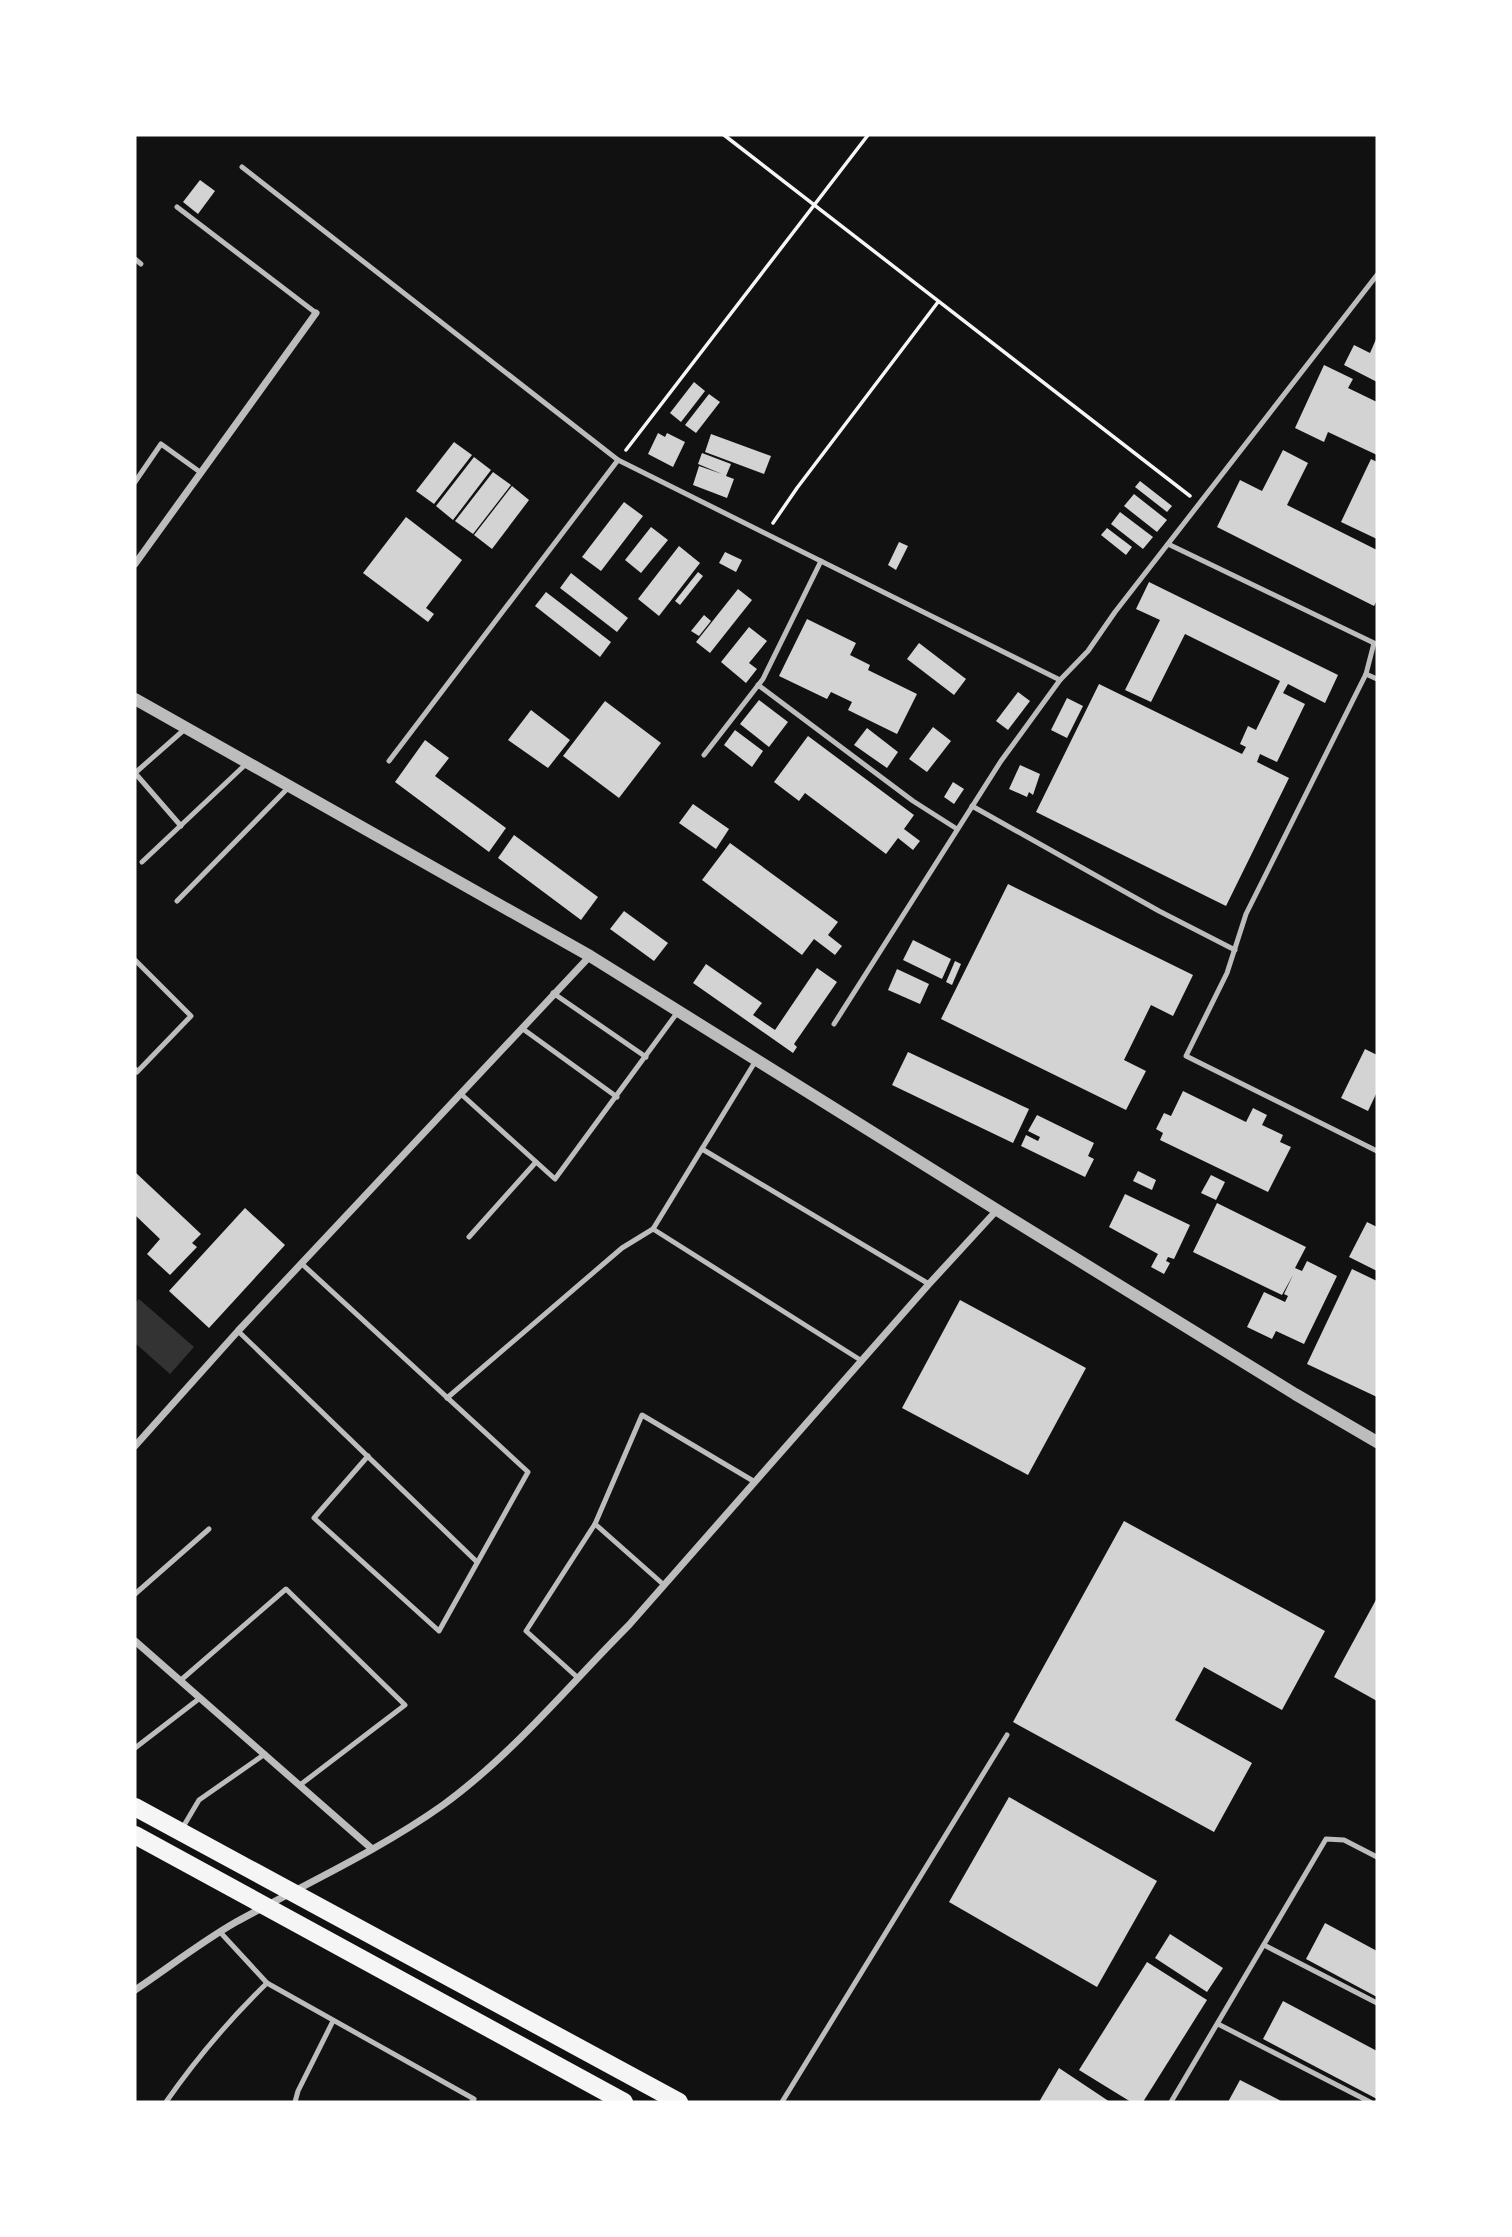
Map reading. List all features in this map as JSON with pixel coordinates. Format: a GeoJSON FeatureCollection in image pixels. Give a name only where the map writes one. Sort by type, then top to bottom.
{"type":"FeatureCollection","features":[{"type":"Feature","properties":{"kind":"main road"},"geometry":{"type":"LineString","coordinates":[[135,1807],[680,2102]]}},
{"type":"Feature","properties":{"kind":"main road"},"geometry":{"type":"LineString","coordinates":[[135,1835],[624,2102]]}},
{"type":"Feature","properties":{"kind":"street"},"geometry":{"type":"LineString","coordinates":[[135,564],[316,313]]}},
{"type":"Feature","properties":{"kind":"street"},"geometry":{"type":"LineString","coordinates":[[135,699],[590,956],[1295,1394],[1377,1442]]}},
{"type":"Feature","properties":{"kind":"street"},"geometry":{"type":"LineString","coordinates":[[135,1446],[238,1331],[590,956]]}},
{"type":"Feature","properties":{"kind":"street"},"geometry":{"type":"LineString","coordinates":[[135,1990],[220,1931],[292,1893],[442,1805],[505,1755],[629,1625],[929,1284],[998,1210]]}},
{"type":"Feature","properties":{"kind":"street"},"geometry":{"type":"LineString","coordinates":[[135,1641],[371,1848]]}},
{"type":"Feature","properties":{"kind":"lane"},"geometry":{"type":"LineString","coordinates":[[242,167],[618,460],[1060,680]]}},
{"type":"Feature","properties":{"kind":"lane"},"geometry":{"type":"LineString","coordinates":[[177,207],[316,313]]}},
{"type":"Feature","properties":{"kind":"lane"},"geometry":{"type":"LineString","coordinates":[[135,259],[141,264]]}},
{"type":"Feature","properties":{"kind":"lane"},"geometry":{"type":"LineString","coordinates":[[834,1024],[1001,761],[1060,680],[1088,651],[1115,612],[1377,275]]}},
{"type":"Feature","properties":{"kind":"lane"},"geometry":{"type":"LineString","coordinates":[[135,482],[161,444],[200,472]]}},
{"type":"Feature","properties":{"kind":"lane"},"geometry":{"type":"LineString","coordinates":[[389,761],[618,460]]}},
{"type":"Feature","properties":{"kind":"lane"},"geometry":{"type":"LineString","coordinates":[[1168,544],[1374,643]]}},
{"type":"Feature","properties":{"kind":"lane"},"geometry":{"type":"LineString","coordinates":[[704,755],[758,685],[821,561]]}},
{"type":"Feature","properties":{"kind":"lane"},"geometry":{"type":"LineString","coordinates":[[1377,636],[1366,674],[1246,915],[1227,973],[1186,1056],[1377,1151]]}},
{"type":"Feature","properties":{"kind":"lane"},"geometry":{"type":"LineString","coordinates":[[1366,674],[1377,679]]}},
{"type":"Feature","properties":{"kind":"lane"},"geometry":{"type":"LineString","coordinates":[[758,685],[913,800],[957,829]]}},
{"type":"Feature","properties":{"kind":"lane"},"geometry":{"type":"LineString","coordinates":[[181,825],[135,773],[187,728]]}},
{"type":"Feature","properties":{"kind":"lane"},"geometry":{"type":"LineString","coordinates":[[142,862],[248,762]]}},
{"type":"Feature","properties":{"kind":"lane"},"geometry":{"type":"LineString","coordinates":[[177,901],[290,786]]}},
{"type":"Feature","properties":{"kind":"lane"},"geometry":{"type":"LineString","coordinates":[[972,806],[1159,911],[1235,950]]}},
{"type":"Feature","properties":{"kind":"lane"},"geometry":{"type":"LineString","coordinates":[[135,960],[191,1016],[137,1072],[135,1069]]}},
{"type":"Feature","properties":{"kind":"lane"},"geometry":{"type":"LineString","coordinates":[[553,993],[646,1057]]}},
{"type":"Feature","properties":{"kind":"lane"},"geometry":{"type":"LineString","coordinates":[[461,1094],[555,1179],[678,1011]]}},
{"type":"Feature","properties":{"kind":"lane"},"geometry":{"type":"LineString","coordinates":[[523,1030],[617,1097]]}},
{"type":"Feature","properties":{"kind":"lane"},"geometry":{"type":"LineString","coordinates":[[447,1398],[622,1248],[653,1229],[757,1059]]}},
{"type":"Feature","properties":{"kind":"lane"},"geometry":{"type":"LineString","coordinates":[[702,1149],[929,1284]]}},
{"type":"Feature","properties":{"kind":"lane"},"geometry":{"type":"LineString","coordinates":[[469,1237],[536,1162]]}},
{"type":"Feature","properties":{"kind":"lane"},"geometry":{"type":"LineString","coordinates":[[653,1229],[862,1361]]}},
{"type":"Feature","properties":{"kind":"lane"},"geometry":{"type":"LineString","coordinates":[[301,1264],[528,1472],[439,1631],[314,1518],[368,1456]]}},
{"type":"Feature","properties":{"kind":"lane"},"geometry":{"type":"LineString","coordinates":[[238,1331],[477,1562]]}},
{"type":"Feature","properties":{"kind":"lane"},"geometry":{"type":"LineString","coordinates":[[577,1677],[526,1631],[595,1524],[642,1415],[755,1482]]}},
{"type":"Feature","properties":{"kind":"lane"},"geometry":{"type":"LineString","coordinates":[[595,1524],[664,1586]]}},
{"type":"Feature","properties":{"kind":"lane"},"geometry":{"type":"LineString","coordinates":[[135,1594],[209,1529]]}},
{"type":"Feature","properties":{"kind":"lane"},"geometry":{"type":"LineString","coordinates":[[181,1680],[286,1589],[405,1705],[300,1785]]}},
{"type":"Feature","properties":{"kind":"lane"},"geometry":{"type":"LineString","coordinates":[[135,1748],[200,1698]]}},
{"type":"Feature","properties":{"kind":"lane"},"geometry":{"type":"LineString","coordinates":[[782,2102],[1007,1735]]}},
{"type":"Feature","properties":{"kind":"lane"},"geometry":{"type":"LineString","coordinates":[[180,1832],[199,1800],[265,1754]]}},
{"type":"Feature","properties":{"kind":"lane"},"geometry":{"type":"LineString","coordinates":[[1171,2102],[1326,1839],[1343,1840],[1377,1857]]}},
{"type":"Feature","properties":{"kind":"lane"},"geometry":{"type":"LineString","coordinates":[[220,1931],[267,1983],[474,2099],[472,2102]]}},
{"type":"Feature","properties":{"kind":"lane"},"geometry":{"type":"LineString","coordinates":[[1264,1945],[1377,2003]]}},
{"type":"Feature","properties":{"kind":"lane"},"geometry":{"type":"LineString","coordinates":[[166,2102],[197,2057],[267,1983]]}},
{"type":"Feature","properties":{"kind":"lane"},"geometry":{"type":"LineString","coordinates":[[295,2102],[333,2021]]}},
{"type":"Feature","properties":{"kind":"lane"},"geometry":{"type":"LineString","coordinates":[[1218,2024],[1370,2102]]}},
{"type":"Feature","properties":{"kind":"path"},"geometry":{"type":"LineString","coordinates":[[724,135],[1200,504]]}},
{"type":"Feature","properties":{"kind":"path"},"geometry":{"type":"LineString","coordinates":[[618,460],[868,135]]}},
{"type":"Feature","properties":{"kind":"path"},"geometry":{"type":"LineString","coordinates":[[766,533],[797,488],[939,302]]}},
{"type":"Feature","properties":{"kind":"shaded area"},"geometry":{"type":"Polygon","coordinates":[[[139,1299],[194,1347],[170,1374],[135,1343],[135,1303],[139,1299]]]}},
{"type":"Feature","properties":{"kind":"building"},"geometry":{"type":"Polygon","coordinates":[[[200,180],[215,191],[198,214],[183,202],[200,180]]]}},
{"type":"Feature","properties":{"kind":"building"},"geometry":{"type":"Polygon","coordinates":[[[1377,337],[1377,382],[1344,365],[1354,345],[1370,353],[1377,337]]]}},
{"type":"Feature","properties":{"kind":"building"},"geometry":{"type":"Polygon","coordinates":[[[1324,365],[1353,379],[1348,388],[1377,402],[1377,455],[1328,432],[1324,442],[1295,428],[1324,365]]]}},
{"type":"Feature","properties":{"kind":"building"},"geometry":{"type":"Polygon","coordinates":[[[694,382],[705,391],[681,422],[670,413],[694,382]]]}},
{"type":"Feature","properties":{"kind":"building"},"geometry":{"type":"Polygon","coordinates":[[[709,394],[720,402],[696,433],[685,425],[709,394]]]}},
{"type":"Feature","properties":{"kind":"building"},"geometry":{"type":"Polygon","coordinates":[[[658,433],[665,437],[667,433],[685,442],[673,467],[648,454],[658,433]]]}},
{"type":"Feature","properties":{"kind":"building"},"geometry":{"type":"Polygon","coordinates":[[[711,434],[771,456],[764,474],[705,452],[711,434]]]}},
{"type":"Feature","properties":{"kind":"building"},"geometry":{"type":"Polygon","coordinates":[[[454,442],[472,455],[434,504],[416,491],[454,442]]]}},
{"type":"Feature","properties":{"kind":"building"},"geometry":{"type":"Polygon","coordinates":[[[1283,450],[1308,463],[1287,505],[1377,550],[1377,600],[1374,606],[1217,527],[1240,480],[1262,491],[1283,450]]]}},
{"type":"Feature","properties":{"kind":"building"},"geometry":{"type":"Polygon","coordinates":[[[702,453],[731,464],[726,476],[734,479],[727,498],[693,485],[699,466],[722,474],[698,464],[702,453]]]}},
{"type":"Feature","properties":{"kind":"building"},"geometry":{"type":"Polygon","coordinates":[[[474,457],[491,470],[453,520],[436,506],[474,457]]]}},
{"type":"Feature","properties":{"kind":"building"},"geometry":{"type":"Polygon","coordinates":[[[1371,459],[1377,462],[1377,539],[1341,522],[1371,459]]]}},
{"type":"Feature","properties":{"kind":"building"},"geometry":{"type":"Polygon","coordinates":[[[493,472],[511,485],[473,534],[455,521],[493,472]]]}},
{"type":"Feature","properties":{"kind":"building"},"geometry":{"type":"Polygon","coordinates":[[[1140,481],[1172,506],[1167,512],[1135,487],[1140,481]]]}},
{"type":"Feature","properties":{"kind":"building"},"geometry":{"type":"Polygon","coordinates":[[[512,486],[529,500],[492,549],[474,535],[512,486]]]}},
{"type":"Feature","properties":{"kind":"building"},"geometry":{"type":"Polygon","coordinates":[[[1134,494],[1167,520],[1157,532],[1124,506],[1134,494]]]}},
{"type":"Feature","properties":{"kind":"building"},"geometry":{"type":"Polygon","coordinates":[[[624,502],[643,516],[601,571],[582,557],[624,502]]]}},
{"type":"Feature","properties":{"kind":"building"},"geometry":{"type":"Polygon","coordinates":[[[1120,512],[1153,537],[1143,549],[1111,524],[1120,512]]]}},
{"type":"Feature","properties":{"kind":"building"},"geometry":{"type":"Polygon","coordinates":[[[406,517],[462,560],[426,608],[434,614],[428,622],[363,573],[406,517]]]}},
{"type":"Feature","properties":{"kind":"building"},"geometry":{"type":"Polygon","coordinates":[[[651,527],[668,540],[641,573],[625,560],[651,527]]]}},
{"type":"Feature","properties":{"kind":"building"},"geometry":{"type":"Polygon","coordinates":[[[1107,528],[1132,547],[1126,555],[1101,535],[1107,528]]]}},
{"type":"Feature","properties":{"kind":"building"},"geometry":{"type":"Polygon","coordinates":[[[899,542],[908,546],[896,570],[888,565],[899,542]]]}},
{"type":"Feature","properties":{"kind":"building"},"geometry":{"type":"Polygon","coordinates":[[[679,546],[700,563],[659,616],[638,599],[679,546]]]}},
{"type":"Feature","properties":{"kind":"building"},"geometry":{"type":"Polygon","coordinates":[[[725,552],[742,560],[736,572],[719,563],[725,552]]]}},
{"type":"Feature","properties":{"kind":"building"},"geometry":{"type":"Polygon","coordinates":[[[698,572],[703,576],[680,605],[675,601],[698,572]]]}},
{"type":"Feature","properties":{"kind":"building"},"geometry":{"type":"Polygon","coordinates":[[[571,573],[628,618],[617,632],[560,588],[571,573]]]}},
{"type":"Feature","properties":{"kind":"building"},"geometry":{"type":"Polygon","coordinates":[[[1149,582],[1338,675],[1325,703],[1288,684],[1283,693],[1305,704],[1277,762],[1260,754],[1257,762],[1289,778],[1226,906],[1036,812],[1099,684],[1242,754],[1246,747],[1240,744],[1248,726],[1256,730],[1280,681],[1185,634],[1151,702],[1125,690],[1160,620],[1136,609],[1149,582]]]}},
{"type":"Feature","properties":{"kind":"building"},"geometry":{"type":"Polygon","coordinates":[[[738,589],[752,600],[710,653],[696,642],[738,589]]]}},
{"type":"Feature","properties":{"kind":"building"},"geometry":{"type":"Polygon","coordinates":[[[546,592],[611,642],[600,657],[535,606],[546,592]]]}},
{"type":"Feature","properties":{"kind":"building"},"geometry":{"type":"Polygon","coordinates":[[[704,615],[711,621],[699,636],[691,631],[704,615]]]}},
{"type":"Feature","properties":{"kind":"building"},"geometry":{"type":"Polygon","coordinates":[[[807,619],[856,643],[850,655],[870,665],[868,670],[917,694],[897,734],[848,710],[852,702],[831,692],[827,699],[779,676],[807,619]]]}},
{"type":"Feature","properties":{"kind":"building"},"geometry":{"type":"Polygon","coordinates":[[[749,627],[767,641],[749,663],[757,669],[746,683],[721,662],[749,627]]]}},
{"type":"Feature","properties":{"kind":"building"},"geometry":{"type":"Polygon","coordinates":[[[919,643],[966,679],[954,695],[907,659],[919,643]]]}},
{"type":"Feature","properties":{"kind":"building"},"geometry":{"type":"Polygon","coordinates":[[[1018,692],[1030,701],[1008,730],[996,721],[1018,692]]]}},
{"type":"Feature","properties":{"kind":"building"},"geometry":{"type":"Polygon","coordinates":[[[1067,698],[1083,706],[1067,738],[1051,730],[1067,698]]]}},
{"type":"Feature","properties":{"kind":"building"},"geometry":{"type":"Polygon","coordinates":[[[759,700],[788,722],[769,747],[740,724],[759,700]]]}},
{"type":"Feature","properties":{"kind":"building"},"geometry":{"type":"Polygon","coordinates":[[[605,701],[661,743],[619,798],[563,756],[605,701]]]}},
{"type":"Feature","properties":{"kind":"building"},"geometry":{"type":"Polygon","coordinates":[[[531,710],[570,740],[548,768],[508,740],[531,710]]]}},
{"type":"Feature","properties":{"kind":"building"},"geometry":{"type":"Polygon","coordinates":[[[933,727],[951,741],[927,772],[909,759],[933,727]]]}},
{"type":"Feature","properties":{"kind":"building"},"geometry":{"type":"Polygon","coordinates":[[[867,728],[898,752],[887,768],[854,745],[867,728]]]}},
{"type":"Feature","properties":{"kind":"building"},"geometry":{"type":"Polygon","coordinates":[[[735,730],[763,751],[752,767],[724,745],[735,730]]]}},
{"type":"Feature","properties":{"kind":"building"},"geometry":{"type":"Polygon","coordinates":[[[808,736],[914,815],[904,829],[920,841],[913,850],[898,838],[886,854],[805,793],[799,801],[774,782],[808,736]]]}},
{"type":"Feature","properties":{"kind":"building"},"geometry":{"type":"Polygon","coordinates":[[[425,740],[449,758],[435,776],[506,828],[489,852],[395,782],[425,740]]]}},
{"type":"Feature","properties":{"kind":"building"},"geometry":{"type":"Polygon","coordinates":[[[1020,765],[1040,774],[1033,795],[1029,792],[1027,797],[1009,789],[1020,765]]]}},
{"type":"Feature","properties":{"kind":"building"},"geometry":{"type":"Polygon","coordinates":[[[953,782],[964,789],[954,804],[944,797],[953,782]]]}},
{"type":"Feature","properties":{"kind":"building"},"geometry":{"type":"Polygon","coordinates":[[[693,804],[729,829],[716,849],[679,823],[693,804]]]}},
{"type":"Feature","properties":{"kind":"building"},"geometry":{"type":"Polygon","coordinates":[[[514,835],[598,897],[581,920],[498,858],[514,835]]]}},
{"type":"Feature","properties":{"kind":"building"},"geometry":{"type":"Polygon","coordinates":[[[730,843],[838,922],[828,935],[842,946],[835,955],[814,939],[802,955],[702,880],[730,843]]]}},
{"type":"Feature","properties":{"kind":"building"},"geometry":{"type":"Polygon","coordinates":[[[1008,884],[1193,975],[1173,1016],[1151,1005],[1124,1060],[1146,1071],[1126,1110],[941,1019],[1008,884]]]}},
{"type":"Feature","properties":{"kind":"building"},"geometry":{"type":"Polygon","coordinates":[[[624,911],[668,943],[654,961],[610,929],[624,911]]]}},
{"type":"Feature","properties":{"kind":"building"},"geometry":{"type":"Polygon","coordinates":[[[913,940],[951,959],[942,979],[903,960],[913,940]]]}},
{"type":"Feature","properties":{"kind":"building"},"geometry":{"type":"Polygon","coordinates":[[[955,961],[961,964],[952,985],[946,982],[955,961]]]}},
{"type":"Feature","properties":{"kind":"building"},"geometry":{"type":"Polygon","coordinates":[[[706,964],[762,1003],[753,1015],[775,1030],[817,968],[837,982],[794,1044],[797,1047],[793,1053],[693,983],[706,964]]]}},
{"type":"Feature","properties":{"kind":"building"},"geometry":{"type":"Polygon","coordinates":[[[897,969],[929,984],[920,1004],[888,990],[897,969]]]}},
{"type":"Feature","properties":{"kind":"building"},"geometry":{"type":"Polygon","coordinates":[[[1365,1049],[1377,1055],[1377,1092],[1368,1111],[1341,1098],[1365,1049]]]}},
{"type":"Feature","properties":{"kind":"building"},"geometry":{"type":"Polygon","coordinates":[[[908,1052],[1029,1109],[1013,1143],[892,1085],[908,1052]]]}},
{"type":"Feature","properties":{"kind":"building"},"geometry":{"type":"Polygon","coordinates":[[[1183,1091],[1246,1122],[1253,1108],[1267,1115],[1262,1125],[1283,1135],[1280,1142],[1291,1147],[1268,1192],[1160,1140],[1163,1133],[1156,1129],[1164,1113],[1171,1116],[1183,1091]]]}},
{"type":"Feature","properties":{"kind":"building"},"geometry":{"type":"Polygon","coordinates":[[[1037,1115],[1094,1143],[1088,1156],[1094,1159],[1085,1177],[1021,1146],[1026,1135],[1038,1141],[1040,1137],[1028,1131],[1037,1115]]]}},
{"type":"Feature","properties":{"kind":"building"},"geometry":{"type":"Polygon","coordinates":[[[1138,1171],[1156,1180],[1152,1190],[1133,1181],[1138,1171]]]}},
{"type":"Feature","properties":{"kind":"building"},"geometry":{"type":"Polygon","coordinates":[[[135,1172],[201,1234],[192,1243],[197,1247],[170,1275],[147,1254],[160,1239],[135,1215],[135,1172]]]}},
{"type":"Feature","properties":{"kind":"building"},"geometry":{"type":"Polygon","coordinates":[[[1211,1175],[1225,1182],[1216,1200],[1201,1193],[1211,1175]]]}},
{"type":"Feature","properties":{"kind":"building"},"geometry":{"type":"Polygon","coordinates":[[[1125,1194],[1190,1225],[1174,1259],[1168,1257],[1166,1261],[1170,1263],[1164,1274],[1151,1267],[1158,1254],[1109,1227],[1125,1194]]]}},
{"type":"Feature","properties":{"kind":"building"},"geometry":{"type":"Polygon","coordinates":[[[1217,1203],[1306,1247],[1295,1268],[1302,1271],[1307,1261],[1337,1276],[1304,1344],[1276,1331],[1272,1339],[1247,1327],[1264,1292],[1285,1302],[1288,1296],[1284,1294],[1293,1275],[1282,1295],[1193,1252],[1217,1203]]]}},
{"type":"Feature","properties":{"kind":"building"},"geometry":{"type":"Polygon","coordinates":[[[245,1208],[285,1245],[209,1328],[169,1291],[245,1208]]]}},
{"type":"Feature","properties":{"kind":"building"},"geometry":{"type":"Polygon","coordinates":[[[1367,1222],[1377,1227],[1377,1271],[1349,1257],[1367,1222]]]}},
{"type":"Feature","properties":{"kind":"building"},"geometry":{"type":"Polygon","coordinates":[[[1352,1269],[1377,1281],[1377,1397],[1307,1364],[1352,1269]]]}},
{"type":"Feature","properties":{"kind":"building"},"geometry":{"type":"Polygon","coordinates":[[[960,1300],[1086,1368],[1028,1475],[902,1408],[960,1300]]]}},
{"type":"Feature","properties":{"kind":"building"},"geometry":{"type":"Polygon","coordinates":[[[1124,1521],[1325,1631],[1282,1710],[1204,1667],[1175,1720],[1252,1763],[1214,1832],[1013,1722],[1124,1521]]]}},
{"type":"Feature","properties":{"kind":"building"},"geometry":{"type":"Polygon","coordinates":[[[1377,1598],[1377,1701],[1334,1677],[1377,1598]]]}},
{"type":"Feature","properties":{"kind":"building"},"geometry":{"type":"Polygon","coordinates":[[[1009,1797],[1157,1881],[1097,1987],[949,1902],[1009,1797]]]}},
{"type":"Feature","properties":{"kind":"building"},"geometry":{"type":"Polygon","coordinates":[[[1325,1923],[1377,1951],[1377,1997],[1306,1959],[1325,1923]]]}},
{"type":"Feature","properties":{"kind":"building"},"geometry":{"type":"Polygon","coordinates":[[[1170,1934],[1223,1968],[1207,1992],[1155,1958],[1170,1934]]]}},
{"type":"Feature","properties":{"kind":"building"},"geometry":{"type":"Polygon","coordinates":[[[1147,1962],[1207,2000],[1143,2102],[1131,2102],[1079,2070],[1147,1962]]]}},
{"type":"Feature","properties":{"kind":"building"},"geometry":{"type":"Polygon","coordinates":[[[1283,2001],[1377,2051],[1377,2099],[1263,2039],[1283,2001]]]}},
{"type":"Feature","properties":{"kind":"building"},"geometry":{"type":"Polygon","coordinates":[[[1059,2068],[1110,2102],[1039,2102],[1059,2068]]]}},
{"type":"Feature","properties":{"kind":"building"},"geometry":{"type":"Polygon","coordinates":[[[1240,2080],[1283,2102],[1228,2102],[1240,2080]]]}}]}
